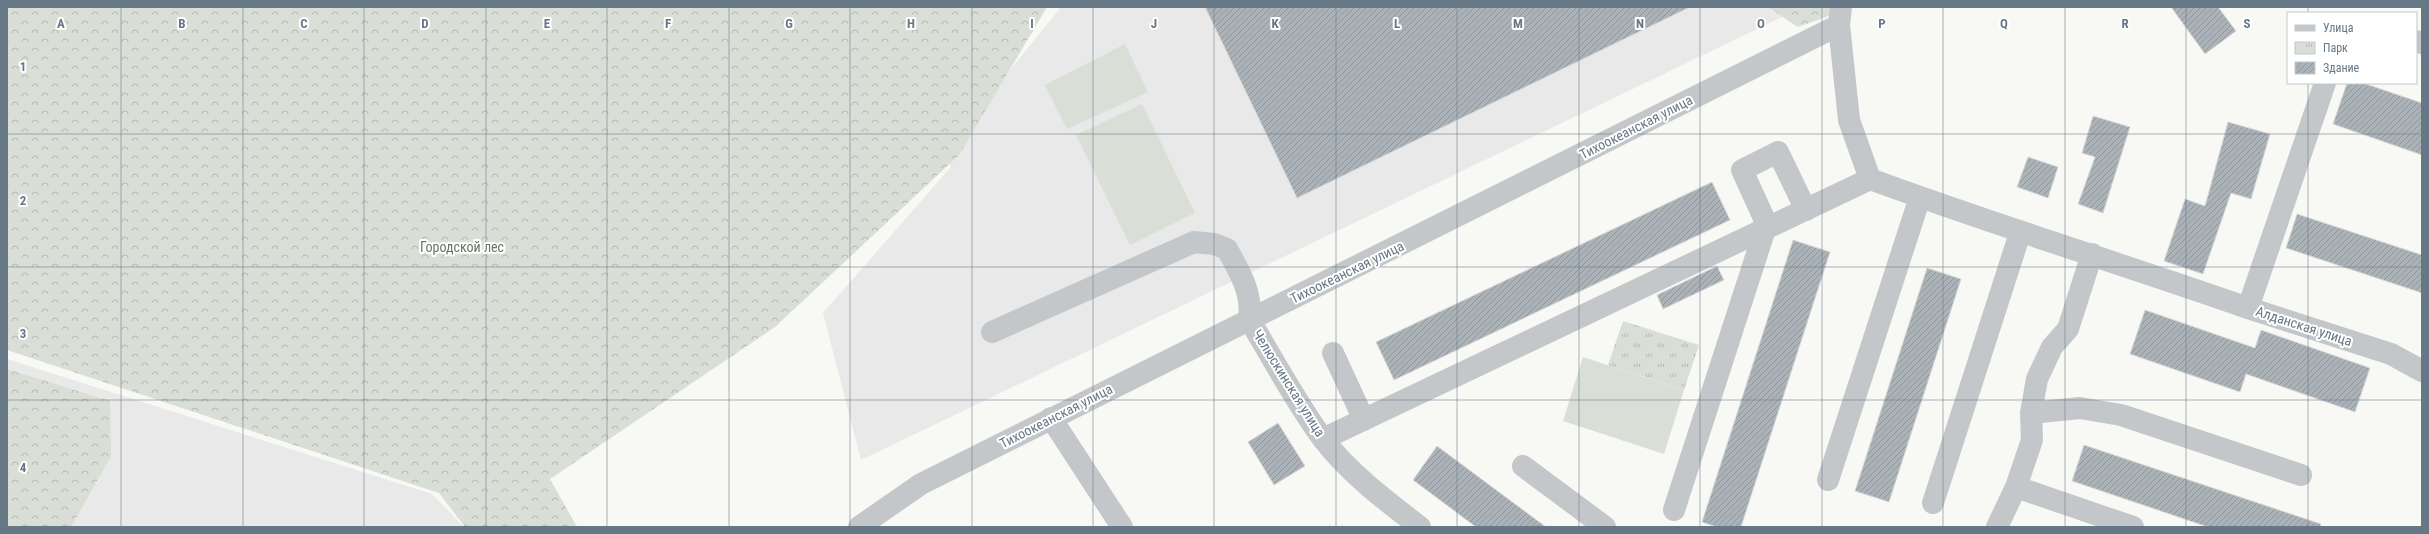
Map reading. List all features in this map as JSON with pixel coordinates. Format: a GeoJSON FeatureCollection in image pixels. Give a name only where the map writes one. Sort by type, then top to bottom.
{"type":"FeatureCollection","features":[{"type":"Feature","properties":{"kind":"street"},"geometry":{"type":"LineString","coordinates":[[1840,16],[1848,120],[1870,179]]}},
{"type":"Feature","properties":{"kind":"street","name":"Тихоокеанская улица"},"geometry":{"type":"LineString","coordinates":[[859,527],[921,484],[1249,319],[1332,280],[1840,16]]}},
{"type":"Feature","properties":{"kind":"street","name":"Алданская улица"},"geometry":{"type":"LineString","coordinates":[[2325,84],[2303,152],[2248,308],[2391,354],[2422,370]]}},
{"type":"Feature","properties":{"kind":"street"},"geometry":{"type":"LineString","coordinates":[[1674,510],[1767,228],[1742,170],[1778,152],[1806,210]]}},
{"type":"Feature","properties":{"kind":"street"},"geometry":{"type":"LineString","coordinates":[[1323,439],[1870,179],[2020,233],[2092,254],[2248,308]]}},
{"type":"Feature","properties":{"kind":"street"},"geometry":{"type":"LineString","coordinates":[[1828,480],[1920,197]]}},
{"type":"Feature","properties":{"kind":"street"},"geometry":{"type":"LineString","coordinates":[[1933,503],[2020,233]]}},
{"type":"Feature","properties":{"kind":"street"},"geometry":{"type":"LineString","coordinates":[[992,332],[1194,242],[1214,244],[1227,249],[1242,277],[1251,304],[1249,319]]}},
{"type":"Feature","properties":{"kind":"street"},"geometry":{"type":"LineString","coordinates":[[1997,527],[2016,487],[2032,440],[2031,413],[2037,379],[2052,347],[2068,329],[2092,254]]}},
{"type":"Feature","properties":{"kind":"street","name":"Челюскинская улица"},"geometry":{"type":"LineString","coordinates":[[1249,319],[1288,385],[1323,439],[1373,490],[1420,527]]}},
{"type":"Feature","properties":{"kind":"street"},"geometry":{"type":"LineString","coordinates":[[1333,353],[1364,420]]}},
{"type":"Feature","properties":{"kind":"street"},"geometry":{"type":"LineString","coordinates":[[2031,413],[2080,408],[2121,416],[2301,475]]}},
{"type":"Feature","properties":{"kind":"street"},"geometry":{"type":"LineString","coordinates":[[1052,418],[1122,527]]}},
{"type":"Feature","properties":{"kind":"street"},"geometry":{"type":"LineString","coordinates":[[1523,466],[1605,527]]}},
{"type":"Feature","properties":{"kind":"street"},"geometry":{"type":"LineString","coordinates":[[2016,487],[2133,527]]}},
{"type":"Feature","properties":{"kind":"shaded area"},"geometry":{"type":"Polygon","coordinates":[[[1061,7],[1803,7],[861,460],[823,313],[950,168],[949,146],[1061,7]]]}},
{"type":"Feature","properties":{"kind":"shaded area"},"geometry":{"type":"Polygon","coordinates":[[[7,359],[432,494],[464,527],[7,527],[7,359]]]}},
{"type":"Feature","properties":{"kind":"green space","name":"Городской лес"},"geometry":{"type":"Polygon","coordinates":[[[7,7],[1047,7],[959,155],[775,327],[550,479],[577,527],[465,527],[439,493],[7,350],[7,7]]]}},
{"type":"Feature","properties":{"kind":"green space"},"geometry":{"type":"Polygon","coordinates":[[[1768,7],[1854,7],[1798,27],[1768,7]]]}},
{"type":"Feature","properties":{"kind":"green space"},"geometry":{"type":"Polygon","coordinates":[[[1125,44],[1148,92],[1067,129],[1045,85],[1125,44]]]}},
{"type":"Feature","properties":{"kind":"green space"},"geometry":{"type":"Polygon","coordinates":[[[1142,104],[1195,213],[1130,245],[1076,135],[1142,104]]]}},
{"type":"Feature","properties":{"kind":"green space"},"geometry":{"type":"Polygon","coordinates":[[[1623,321],[1699,345],[1684,390],[1608,365],[1623,321]]]}},
{"type":"Feature","properties":{"kind":"green space"},"geometry":{"type":"Polygon","coordinates":[[[1583,357],[1684,390],[1664,454],[1563,421],[1583,357]]]}},
{"type":"Feature","properties":{"kind":"green space"},"geometry":{"type":"Polygon","coordinates":[[[7,369],[110,401],[111,456],[71,527],[7,527],[7,369]]]}},
{"type":"Feature","properties":{"kind":"building"},"geometry":{"type":"Polygon","coordinates":[[[1205,7],[1690,7],[1297,198],[1205,7]]]}},
{"type":"Feature","properties":{"kind":"building"},"geometry":{"type":"Polygon","coordinates":[[[2171,7],[2218,7],[2236,31],[2205,54],[2171,7]]]}},
{"type":"Feature","properties":{"kind":"building"},"geometry":{"type":"Polygon","coordinates":[[[2347,84],[2366,84],[2422,103],[2422,155],[2333,124],[2347,84]]]}},
{"type":"Feature","properties":{"kind":"building"},"geometry":{"type":"Polygon","coordinates":[[[2093,116],[2130,127],[2103,213],[2078,204],[2095,157],[2082,153],[2093,116]]]}},
{"type":"Feature","properties":{"kind":"building"},"geometry":{"type":"Polygon","coordinates":[[[2228,122],[2270,134],[2251,199],[2231,193],[2203,274],[2164,261],[2185,199],[2205,206],[2228,122]]]}},
{"type":"Feature","properties":{"kind":"building"},"geometry":{"type":"Polygon","coordinates":[[[2028,157],[2058,167],[2048,198],[2017,187],[2028,157]]]}},
{"type":"Feature","properties":{"kind":"building"},"geometry":{"type":"Polygon","coordinates":[[[1712,182],[1730,220],[1394,380],[1376,342],[1712,182]]]}},
{"type":"Feature","properties":{"kind":"building"},"geometry":{"type":"Polygon","coordinates":[[[2297,214],[2422,255],[2422,293],[2286,248],[2297,214]]]}},
{"type":"Feature","properties":{"kind":"building"},"geometry":{"type":"Polygon","coordinates":[[[1793,240],[1830,252],[1741,527],[1717,527],[1702,522],[1793,240]]]}},
{"type":"Feature","properties":{"kind":"building"},"geometry":{"type":"Polygon","coordinates":[[[1717,266],[1724,280],[1663,309],[1657,295],[1717,266]]]}},
{"type":"Feature","properties":{"kind":"building"},"geometry":{"type":"Polygon","coordinates":[[[1927,268],[1961,279],[1889,502],[1855,491],[1927,268]]]}},
{"type":"Feature","properties":{"kind":"building"},"geometry":{"type":"Polygon","coordinates":[[[2145,310],[2255,348],[2261,330],[2370,368],[2355,412],[2246,374],[2240,392],[2130,354],[2145,310]]]}},
{"type":"Feature","properties":{"kind":"building"},"geometry":{"type":"Polygon","coordinates":[[[1278,423],[1305,466],[1274,485],[1248,442],[1278,423]]]}},
{"type":"Feature","properties":{"kind":"building"},"geometry":{"type":"Polygon","coordinates":[[[2084,445],[2321,524],[2320,527],[2208,527],[2072,481],[2084,445]]]}},
{"type":"Feature","properties":{"kind":"building"},"geometry":{"type":"Polygon","coordinates":[[[1437,446],[1546,527],[1476,527],[1413,480],[1437,446]]]}}]}
